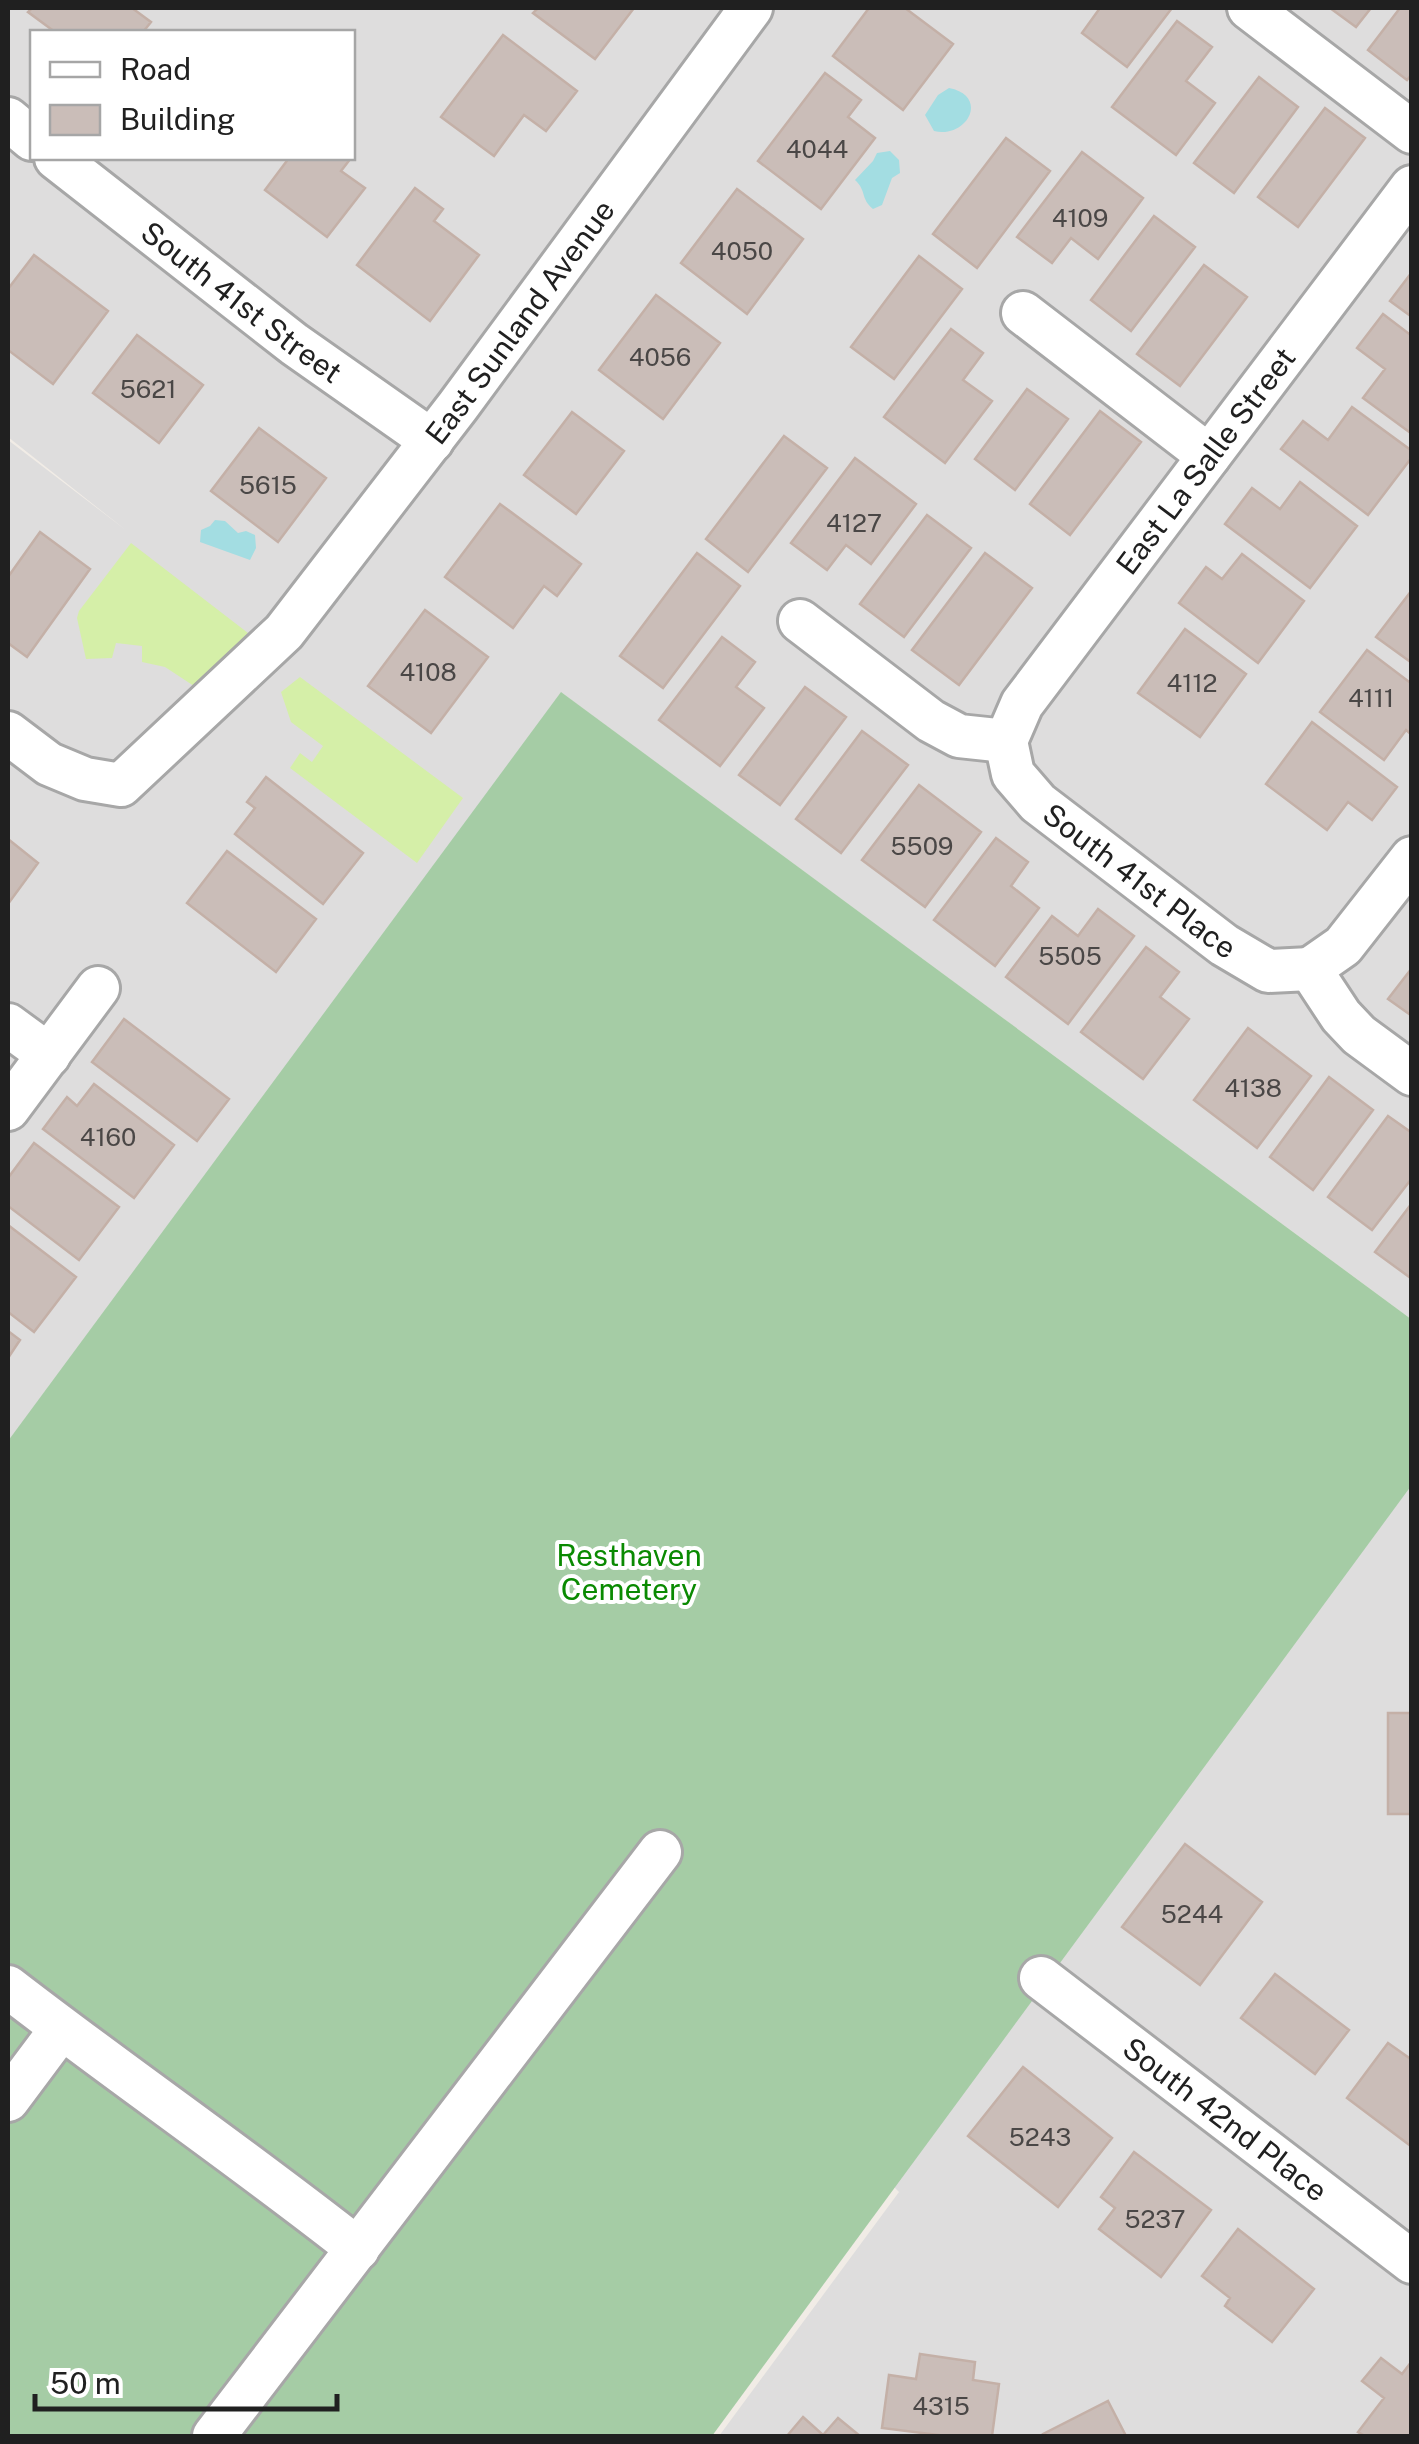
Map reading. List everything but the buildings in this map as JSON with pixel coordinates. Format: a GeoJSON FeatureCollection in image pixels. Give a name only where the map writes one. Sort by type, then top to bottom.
{"type":"FeatureCollection","features":[{"type":"Feature","properties":{"kind":"street","name":"East Sunland Avenue"},"geometry":{"type":"LineString","coordinates":[[8,733],[49,764],[85,779],[120,785],[284,632],[432,441],[751,8]]}},
{"type":"Feature","properties":{"kind":"street"},"geometry":{"type":"LineString","coordinates":[[1249,8],[1412,132]]}},
{"type":"Feature","properties":{"kind":"street"},"geometry":{"type":"LineString","coordinates":[[8,120],[30,137]]}},
{"type":"Feature","properties":{"kind":"street","name":"South 41st Street"},"geometry":{"type":"LineString","coordinates":[[59,160],[294,344],[432,441]]}},
{"type":"Feature","properties":{"kind":"street","name":"East La Salle Street"},"geometry":{"type":"LineString","coordinates":[[1006,741],[1022,704],[1412,187]]}},
{"type":"Feature","properties":{"kind":"street"},"geometry":{"type":"LineString","coordinates":[[1023,314],[1209,456]]}},
{"type":"Feature","properties":{"kind":"street"},"geometry":{"type":"LineString","coordinates":[[800,621],[931,721],[959,736],[1006,741]]}},
{"type":"Feature","properties":{"kind":"street","name":"South 41st Place"},"geometry":{"type":"LineString","coordinates":[[1006,741],[1012,774],[1038,803],[1208,933],[1268,971],[1310,968]]}},
{"type":"Feature","properties":{"kind":"street"},"geometry":{"type":"LineString","coordinates":[[1412,858],[1344,946],[1310,968],[1359,1035],[1412,1074]]}},
{"type":"Feature","properties":{"kind":"street"},"geometry":{"type":"LineString","coordinates":[[8,1110],[98,988]]}},
{"type":"Feature","properties":{"kind":"street"},"geometry":{"type":"LineString","coordinates":[[8,1025],[49,1055]]}},
{"type":"Feature","properties":{"kind":"street"},"geometry":{"type":"LineString","coordinates":[[214,2436],[660,1852]]}},
{"type":"Feature","properties":{"kind":"street","name":"South 42nd Place"},"geometry":{"type":"LineString","coordinates":[[1041,1978],[1412,2262]]}},
{"type":"Feature","properties":{"kind":"street"},"geometry":{"type":"LineString","coordinates":[[8,1987],[358,2248]]}},
{"type":"Feature","properties":{"kind":"street"},"geometry":{"type":"LineString","coordinates":[[8,2100],[61,2029]]}},
{"type":"Feature","properties":{"kind":"shaded area"},"geometry":{"type":"Polygon","coordinates":[[[8,8],[1411,8],[1411,1319],[562,693],[8,1442],[8,440],[127,531],[8,437],[8,8]]]}},
{"type":"Feature","properties":{"kind":"shaded area"},"geometry":{"type":"Polygon","coordinates":[[[1411,1484],[1411,2436],[719,2436],[899,2192],[891,2184],[1411,1484]]]}},
{"type":"Feature","properties":{"kind":"green space"},"geometry":{"type":"Polygon","coordinates":[[[131,543],[248,633],[194,686],[165,667],[142,662],[142,646],[116,643],[112,658],[86,659],[79,611],[131,543]]]}},
{"type":"Feature","properties":{"kind":"green space"},"geometry":{"type":"Polygon","coordinates":[[[300,677],[463,798],[417,863],[290,768],[300,753],[312,762],[323,746],[291,722],[281,692],[300,677]]]}},
{"type":"Feature","properties":{"kind":"green space","name":"Resthaven Cemetery"},"geometry":{"type":"Polygon","coordinates":[[[561,692],[1411,1319],[1411,1486],[712,2436],[8,2436],[8,1441],[561,692]]]}},
{"type":"Feature","properties":{"kind":"water"},"geometry":{"type":"Polygon","coordinates":[[[949,88],[969,99],[969,115],[956,129],[934,131],[925,115],[938,95],[949,88]]]}},
{"type":"Feature","properties":{"kind":"water"},"geometry":{"type":"Polygon","coordinates":[[[890,151],[899,160],[900,173],[892,178],[882,205],[873,209],[855,180],[877,153],[890,151]]]}},
{"type":"Feature","properties":{"kind":"water"},"geometry":{"type":"Polygon","coordinates":[[[215,520],[225,521],[238,533],[255,535],[256,548],[250,560],[200,542],[201,530],[215,520]]]}}]}
